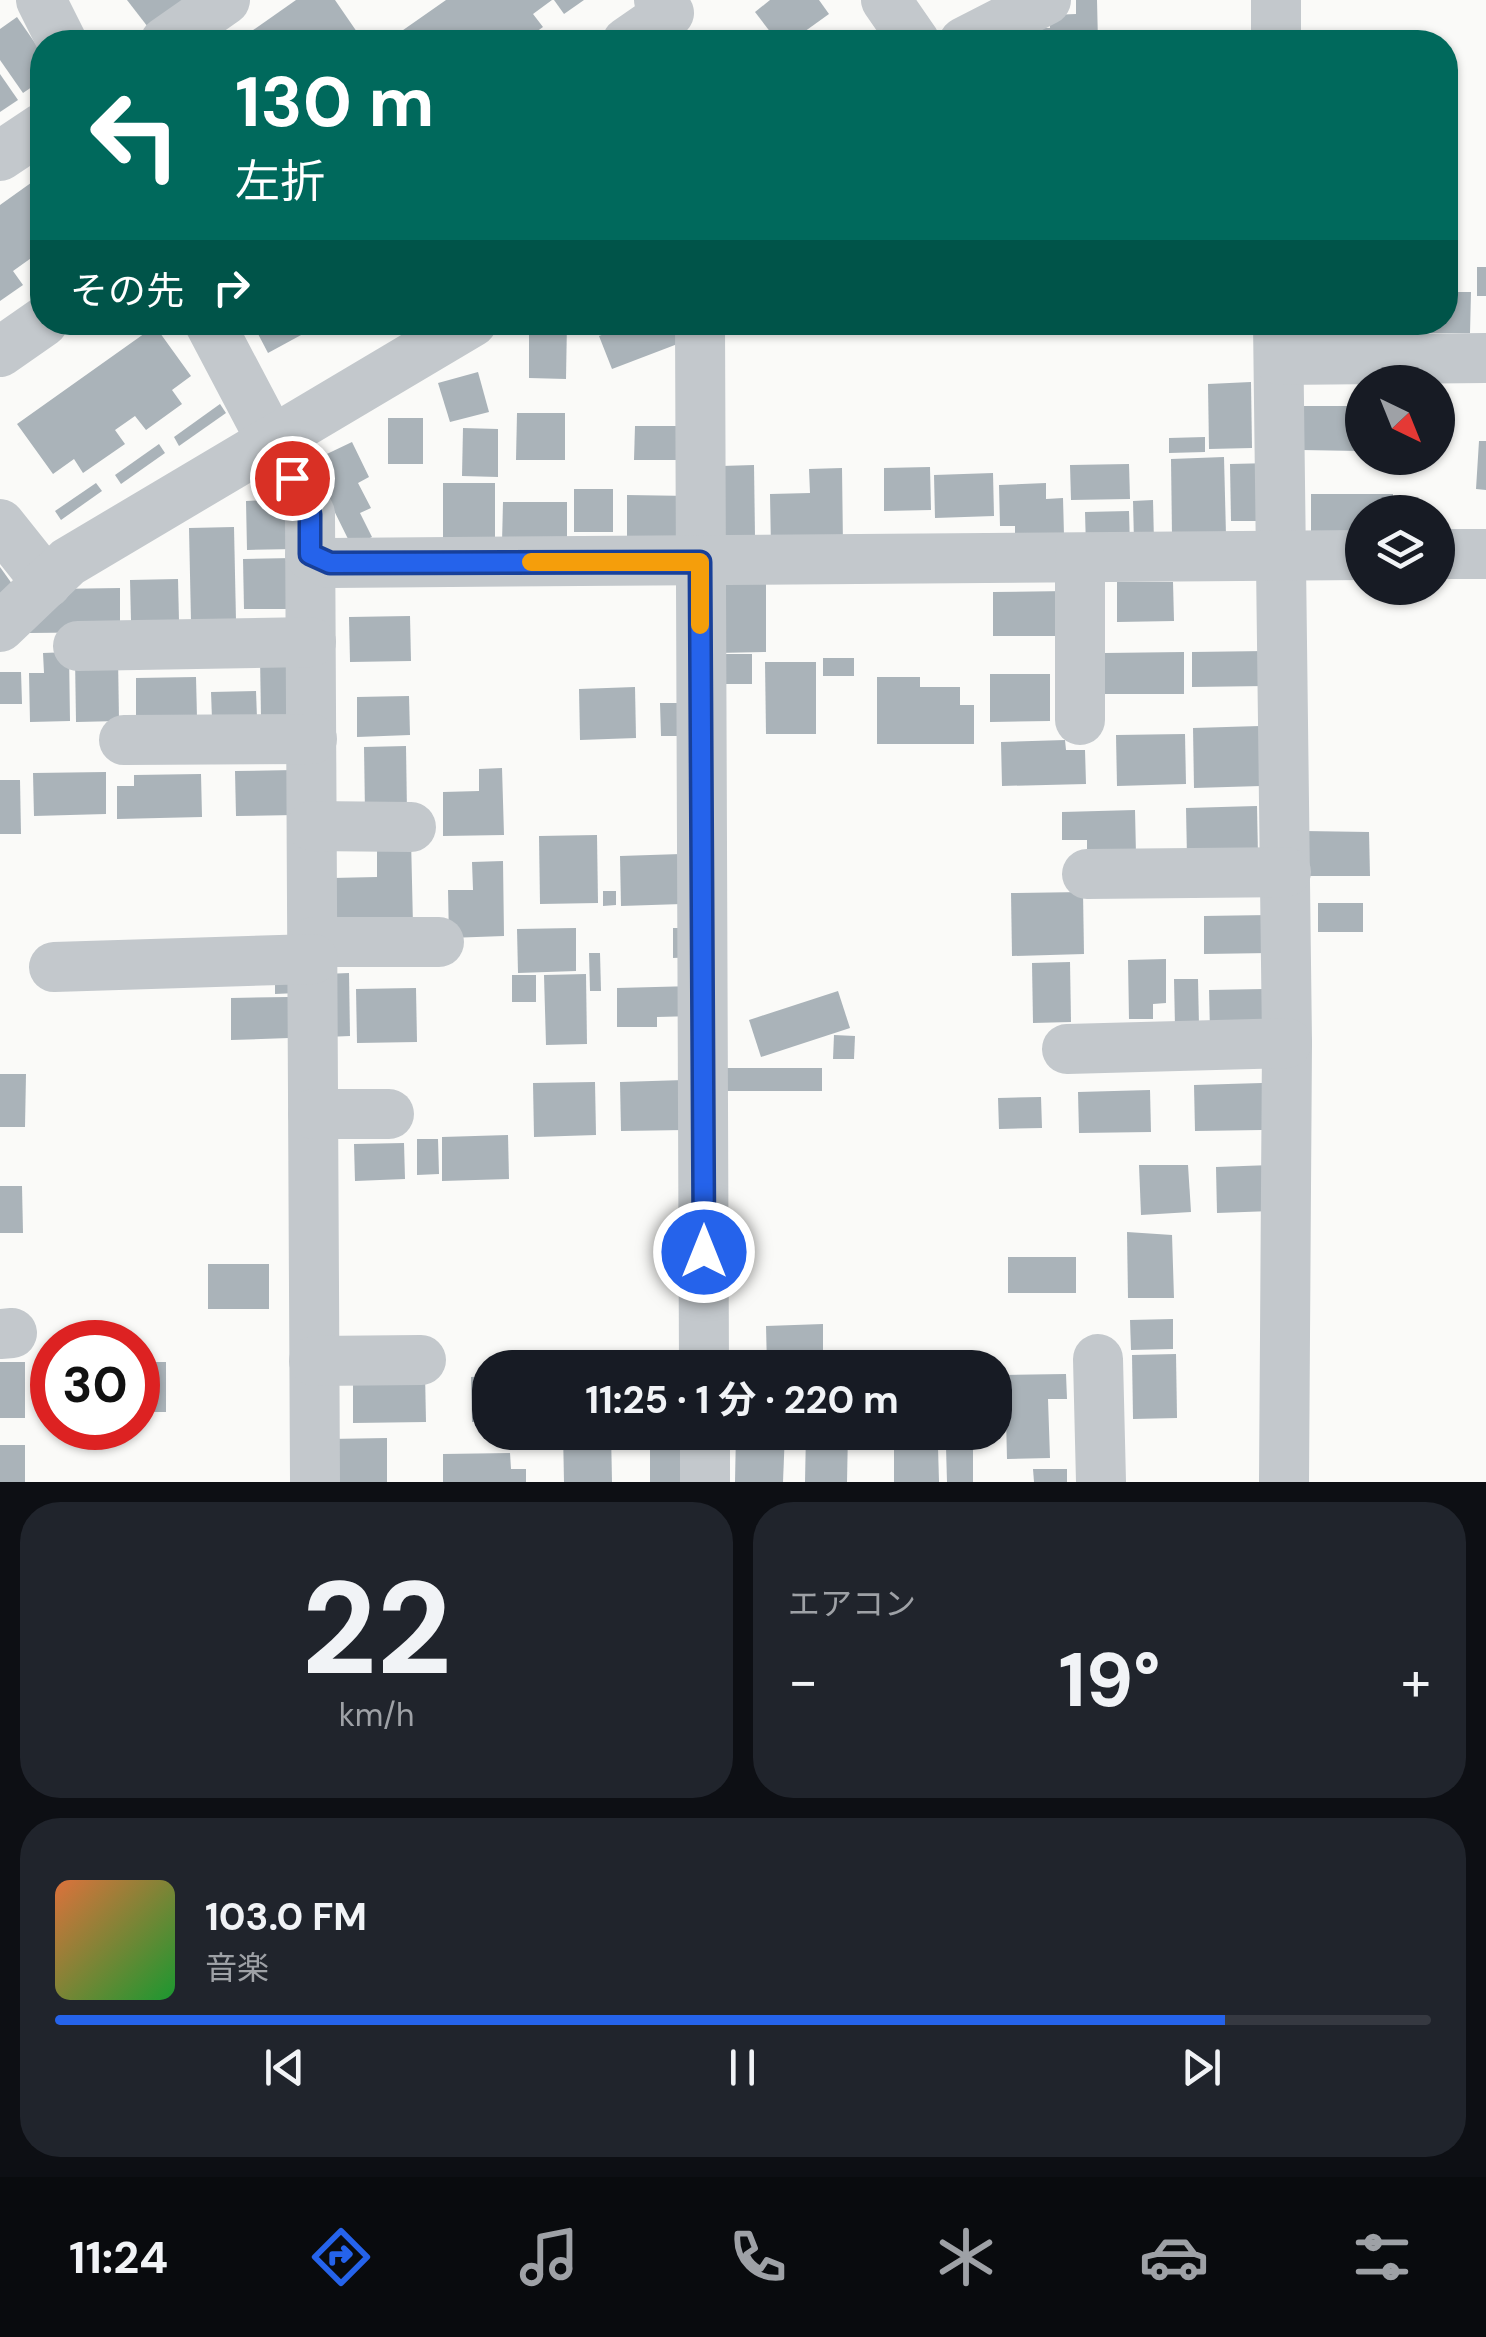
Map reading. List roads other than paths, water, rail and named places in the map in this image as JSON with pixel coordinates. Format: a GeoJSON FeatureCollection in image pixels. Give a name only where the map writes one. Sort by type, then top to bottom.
{"type":"FeatureCollection","features":[{"type":"Feature","properties":{"kind":"street"},"geometry":{"type":"LineString","coordinates":[[40,0],[56,30]]}},
{"type":"Feature","properties":{"kind":"street"},"geometry":{"type":"LineString","coordinates":[[183,30],[225,0]]}},
{"type":"Feature","properties":{"kind":"street"},"geometry":{"type":"LineString","coordinates":[[645,30],[668,14],[659,0]]}},
{"type":"Feature","properties":{"kind":"street"},"geometry":{"type":"LineString","coordinates":[[886,0],[907,30]]}},
{"type":"Feature","properties":{"kind":"street"},"geometry":{"type":"LineString","coordinates":[[987,30],[1046,0]]}},
{"type":"Feature","properties":{"kind":"street"},"geometry":{"type":"LineString","coordinates":[[1276,0],[1276,30]]}},
{"type":"Feature","properties":{"kind":"street"},"geometry":{"type":"LineString","coordinates":[[0,156],[30,136]]}},
{"type":"Feature","properties":{"kind":"street"},"geometry":{"type":"LineString","coordinates":[[0,352],[30,331]]}},
{"type":"Feature","properties":{"kind":"street"},"geometry":{"type":"LineString","coordinates":[[217,335],[310,514],[315,1482]]}},
{"type":"Feature","properties":{"kind":"street"},"geometry":{"type":"LineString","coordinates":[[0,627],[68,562],[451,335]]}},
{"type":"Feature","properties":{"kind":"street"},"geometry":{"type":"LineString","coordinates":[[700,335],[704,1350]]}},
{"type":"Feature","properties":{"kind":"street"},"geometry":{"type":"LineString","coordinates":[[1284,1482],[1287,1043],[1279,341],[1486,358]]}},
{"type":"Feature","properties":{"kind":"street"},"geometry":{"type":"LineString","coordinates":[[0,524],[47,583]]}},
{"type":"Feature","properties":{"kind":"street"},"geometry":{"type":"LineString","coordinates":[[310,554],[330,563],[1345,555]]}},
{"type":"Feature","properties":{"kind":"street"},"geometry":{"type":"LineString","coordinates":[[1455,554],[1486,554]]}},
{"type":"Feature","properties":{"kind":"street"},"geometry":{"type":"LineString","coordinates":[[1080,558],[1080,720]]}},
{"type":"Feature","properties":{"kind":"street"},"geometry":{"type":"LineString","coordinates":[[78,646],[311,642]]}},
{"type":"Feature","properties":{"kind":"street"},"geometry":{"type":"LineString","coordinates":[[124,740],[312,740]]}},
{"type":"Feature","properties":{"kind":"street"},"geometry":{"type":"LineString","coordinates":[[312,826],[412,826]]}},
{"type":"Feature","properties":{"kind":"street"},"geometry":{"type":"LineString","coordinates":[[1088,874],[1286,872]]}},
{"type":"Feature","properties":{"kind":"street"},"geometry":{"type":"LineString","coordinates":[[54,968],[438,942]]}},
{"type":"Feature","properties":{"kind":"street"},"geometry":{"type":"LineString","coordinates":[[1067,1049],[1287,1043]]}},
{"type":"Feature","properties":{"kind":"street"},"geometry":{"type":"LineString","coordinates":[[313,1114],[389,1114]]}},
{"type":"Feature","properties":{"kind":"street"},"geometry":{"type":"LineString","coordinates":[[1098,1359],[1100,1482]]}},
{"type":"Feature","properties":{"kind":"street"},"geometry":{"type":"LineString","coordinates":[[314,1361],[421,1360]]}},
{"type":"Feature","properties":{"kind":"street"},"geometry":{"type":"LineString","coordinates":[[705,1450],[705,1482]]}}]}
